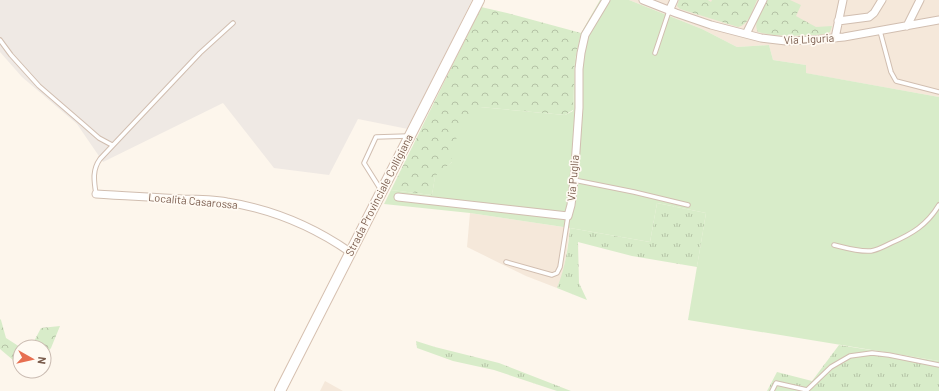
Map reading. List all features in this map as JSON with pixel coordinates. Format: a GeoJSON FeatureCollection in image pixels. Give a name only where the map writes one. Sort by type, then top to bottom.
{"type":"FeatureCollection","features":[{"type":"Feature","properties":{"kind":"main road","name":"Strada Provinciale Colligiana"},"geometry":{"type":"LineString","coordinates":[[280,391],[479,0]]}},
{"type":"Feature","properties":{"kind":"street","name":"Via Puglia"},"geometry":{"type":"LineString","coordinates":[[398,197],[568,216],[574,180],[579,108],[580,57],[584,37],[606,0]]}},
{"type":"Feature","properties":{"kind":"street","name":"Via Liguria"},"geometry":{"type":"LineString","coordinates":[[643,0],[669,11],[711,25],[766,39],[790,41],[835,38],[939,20]]}},
{"type":"Feature","properties":{"kind":"street"},"geometry":{"type":"LineString","coordinates":[[669,11],[674,0]]}},
{"type":"Feature","properties":{"kind":"street"},"geometry":{"type":"LineString","coordinates":[[746,34],[764,0]]}},
{"type":"Feature","properties":{"kind":"street"},"geometry":{"type":"LineString","coordinates":[[835,38],[843,0]]}},
{"type":"Feature","properties":{"kind":"street"},"geometry":{"type":"LineString","coordinates":[[838,21],[869,17],[873,15],[882,0]]}},
{"type":"Feature","properties":{"kind":"street"},"geometry":{"type":"LineString","coordinates":[[907,26],[920,0]]}},
{"type":"Feature","properties":{"kind":"street","name":"Località Casarossa"},"geometry":{"type":"LineString","coordinates":[[96,194],[221,201],[251,207],[304,225],[350,252]]}},
{"type":"Feature","properties":{"kind":"lane"},"geometry":{"type":"LineString","coordinates":[[655,53],[669,11]]}},
{"type":"Feature","properties":{"kind":"lane"},"geometry":{"type":"LineString","coordinates":[[96,194],[94,170],[98,162],[112,145],[200,53],[233,23]]}},
{"type":"Feature","properties":{"kind":"lane"},"geometry":{"type":"LineString","coordinates":[[880,30],[891,72],[896,81],[939,92]]}},
{"type":"Feature","properties":{"kind":"lane"},"geometry":{"type":"LineString","coordinates":[[0,40],[38,86],[99,138],[112,145]]}},
{"type":"Feature","properties":{"kind":"lane"},"geometry":{"type":"LineString","coordinates":[[381,191],[364,163],[376,136],[409,136]]}},
{"type":"Feature","properties":{"kind":"lane"},"geometry":{"type":"LineString","coordinates":[[574,180],[688,205]]}},
{"type":"Feature","properties":{"kind":"lane"},"geometry":{"type":"LineString","coordinates":[[834,245],[867,251],[883,247],[919,228],[929,219],[939,205]]}},
{"type":"Feature","properties":{"kind":"lane"},"geometry":{"type":"LineString","coordinates":[[506,262],[552,275],[557,273],[560,267],[568,216]]}},
{"type":"Feature","properties":{"kind":"lane"},"geometry":{"type":"LineString","coordinates":[[772,391],[776,383],[808,390],[831,367],[850,356],[872,353],[939,365]]}},
{"type":"Feature","properties":{"kind":"shaded area"},"geometry":{"type":"Polygon","coordinates":[[[0,0],[472,0],[408,129],[358,119],[329,175],[274,168],[223,103],[103,162],[77,124],[22,77],[0,52],[0,0]]]}},
{"type":"Feature","properties":{"kind":"shaded area"},"geometry":{"type":"Polygon","coordinates":[[[629,0],[939,0],[939,97],[805,73],[806,65],[773,60],[769,45],[737,47],[702,29],[629,0]]]}},
{"type":"Feature","properties":{"kind":"shaded area"},"geometry":{"type":"Polygon","coordinates":[[[470,213],[570,228],[562,277],[557,288],[526,276],[467,247],[470,213]]]}},
{"type":"Feature","properties":{"kind":"shaded area"},"geometry":{"type":"Polygon","coordinates":[[[325,381],[343,391],[320,391],[325,381]]]}},
{"type":"Feature","properties":{"kind":"green space"},"geometry":{"type":"Polygon","coordinates":[[[600,0],[629,0],[702,29],[737,47],[769,45],[773,60],[806,65],[806,73],[939,97],[939,361],[688,320],[706,213],[657,203],[650,242],[470,213],[384,204],[391,190],[432,195],[435,176],[452,162],[451,148],[473,109],[480,107],[565,115],[573,111],[575,60],[581,33],[600,0]]]}},
{"type":"Feature","properties":{"kind":"green space"},"geometry":{"type":"Polygon","coordinates":[[[679,0],[708,0],[711,2],[712,0],[757,0],[748,20],[742,26],[738,27],[680,9],[677,6],[679,0]]]}},
{"type":"Feature","properties":{"kind":"green space"},"geometry":{"type":"Polygon","coordinates":[[[767,0],[790,0],[801,5],[796,16],[816,27],[832,26],[830,32],[820,35],[791,36],[771,35],[758,32],[756,28],[757,20],[767,0]]]}},
{"type":"Feature","properties":{"kind":"green space"},"geometry":{"type":"Polygon","coordinates":[[[481,7],[581,33],[575,60],[573,110],[565,115],[480,107],[452,162],[435,177],[432,195],[391,190],[481,7]]]}},
{"type":"Feature","properties":{"kind":"green space"},"geometry":{"type":"Polygon","coordinates":[[[657,203],[706,213],[697,267],[632,256],[578,242],[579,283],[587,300],[557,288],[566,258],[570,228],[650,242],[657,203]]]}},
{"type":"Feature","properties":{"kind":"green space"},"geometry":{"type":"Polygon","coordinates":[[[0,319],[6,338],[12,342],[12,359],[0,349],[0,319]]]}},
{"type":"Feature","properties":{"kind":"green space"},"geometry":{"type":"Polygon","coordinates":[[[60,326],[52,346],[52,339],[35,339],[41,328],[60,326]]]}},
{"type":"Feature","properties":{"kind":"green space"},"geometry":{"type":"Polygon","coordinates":[[[416,341],[499,363],[571,391],[557,391],[494,370],[453,361],[417,348],[416,341]]]}},
{"type":"Feature","properties":{"kind":"green space"},"geometry":{"type":"Polygon","coordinates":[[[839,345],[939,361],[939,391],[767,391],[777,372],[812,381],[839,345]]]}}]}
